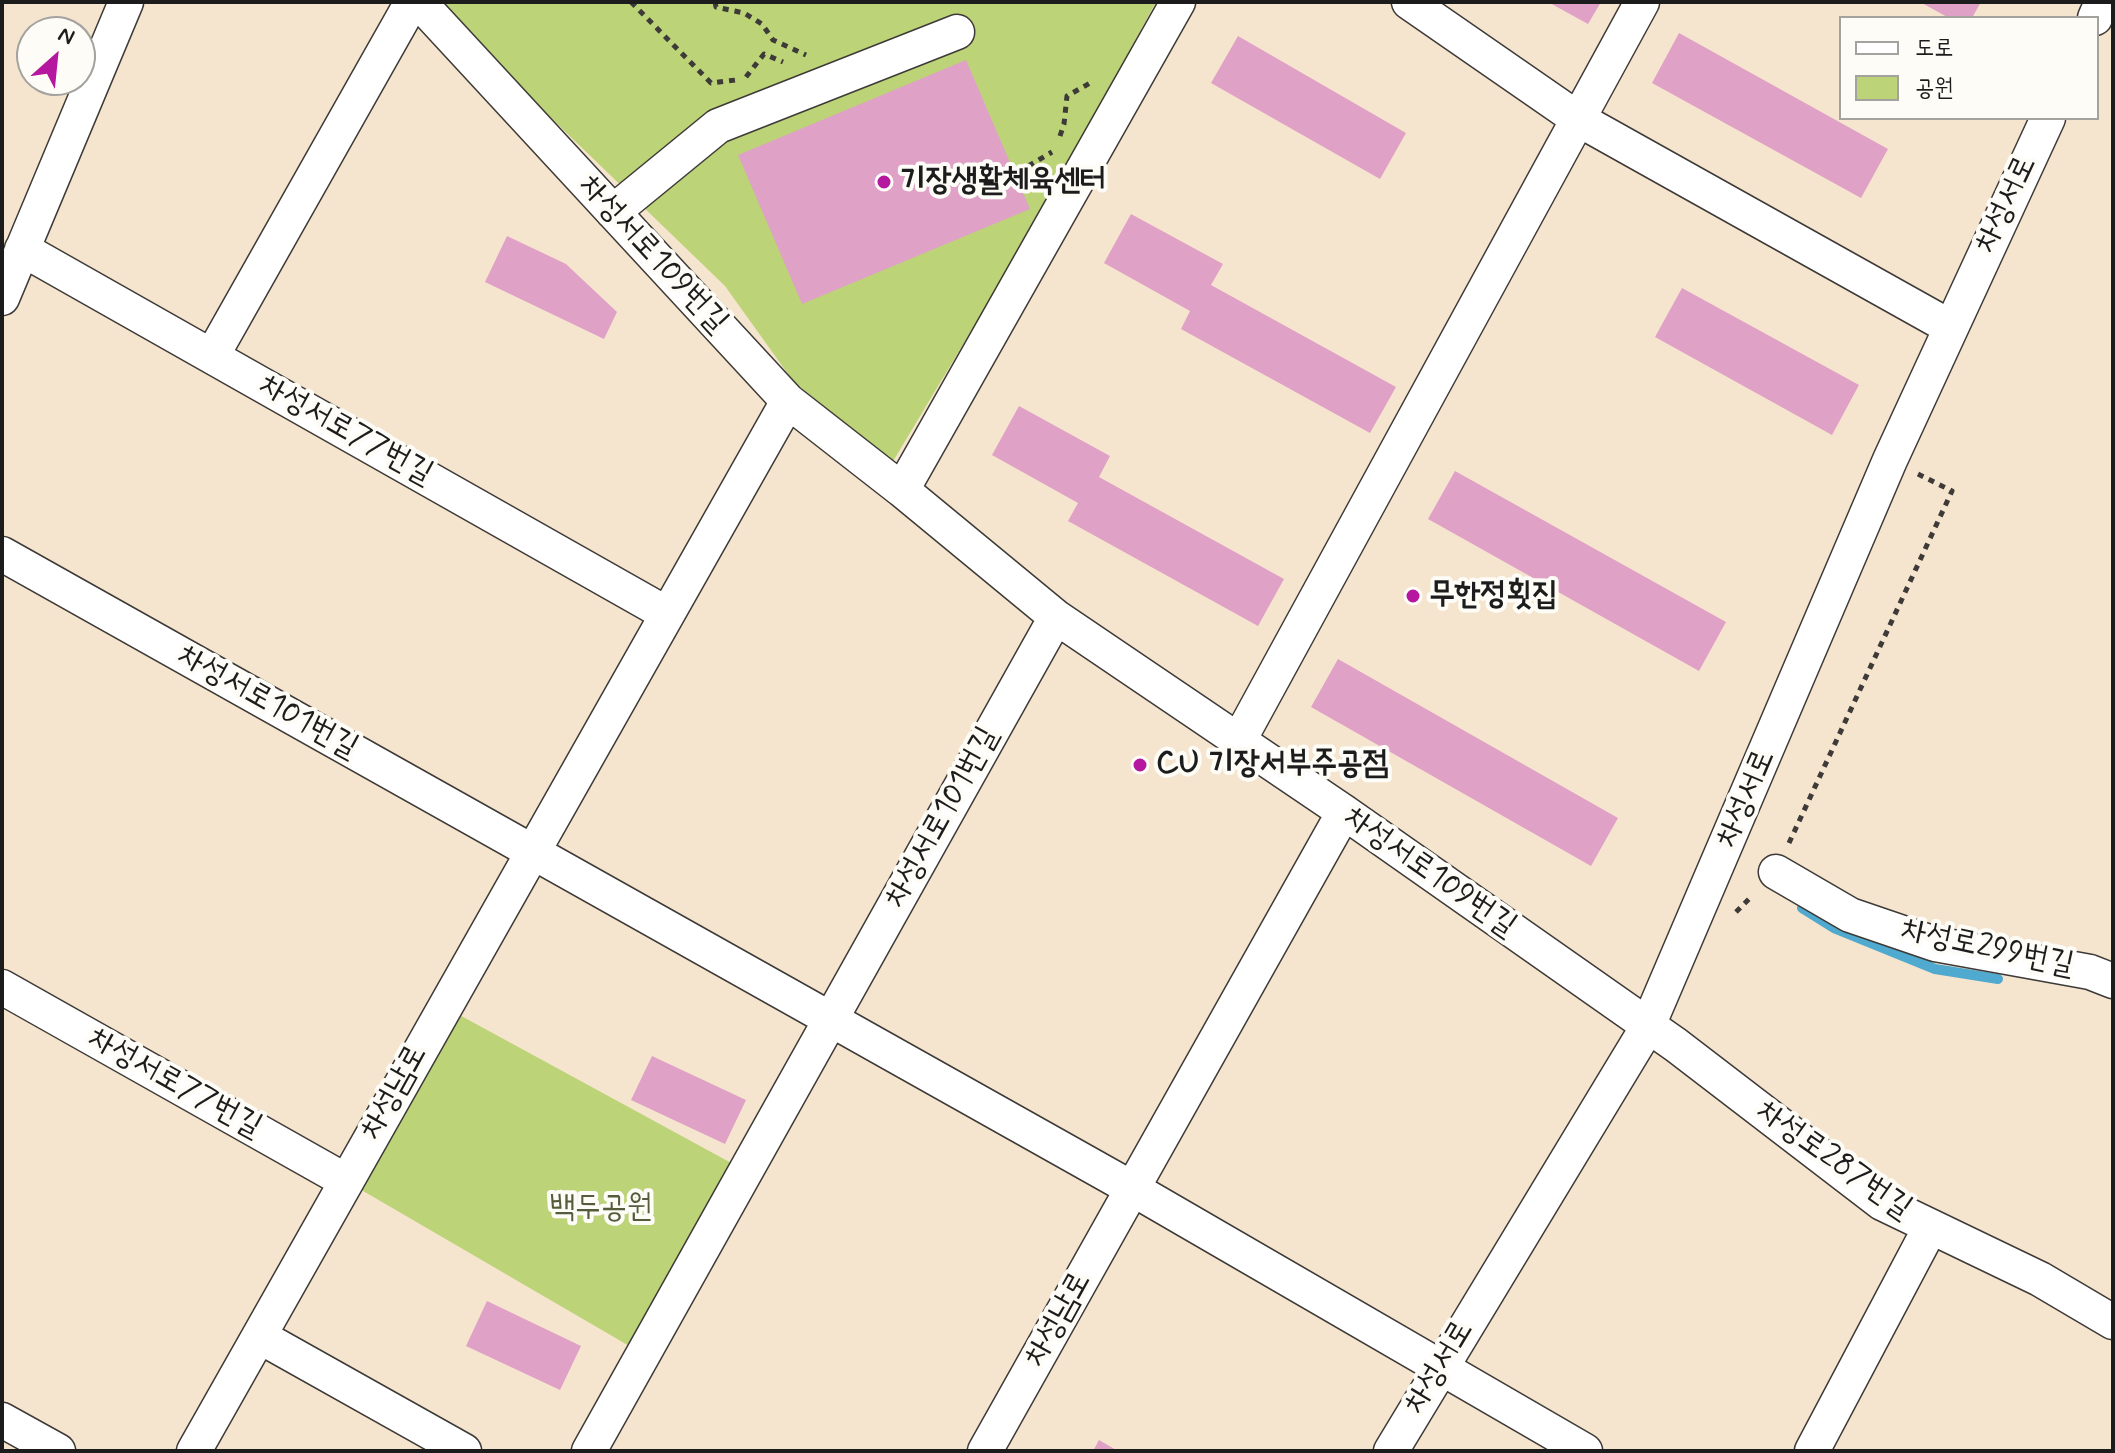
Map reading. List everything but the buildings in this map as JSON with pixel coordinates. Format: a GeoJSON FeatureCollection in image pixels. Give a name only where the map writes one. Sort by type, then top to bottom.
{"type":"FeatureCollection","features":[{"type":"Feature","properties":{"kind":"street"},"geometry":{"type":"LineString","coordinates":[[2,298],[126,2]]}},
{"type":"Feature","properties":{"kind":"street"},"geometry":{"type":"LineString","coordinates":[[212,356],[412,2]]}},
{"type":"Feature","properties":{"kind":"street","name":"차성서로109번길"},"geometry":{"type":"LineString","coordinates":[[419,2],[788,401],[1056,617],[1344,812],[1647,1028]]}},
{"type":"Feature","properties":{"kind":"street"},"geometry":{"type":"LineString","coordinates":[[902,490],[1178,2]]}},
{"type":"Feature","properties":{"kind":"street"},"geometry":{"type":"LineString","coordinates":[[1409,2],[1578,119],[1950,327]]}},
{"type":"Feature","properties":{"kind":"street"},"geometry":{"type":"LineString","coordinates":[[1238,742],[1642,2]]}},
{"type":"Feature","properties":{"kind":"street"},"geometry":{"type":"LineString","coordinates":[[613,212],[718,126],[957,32]]}},
{"type":"Feature","properties":{"kind":"street","name":"차성서로"},"geometry":{"type":"LineString","coordinates":[[1391,1451],[1438,1368],[1647,1028],[1890,460],[2047,120]]}},
{"type":"Feature","properties":{"kind":"street","name":"차성서로77번길"},"geometry":{"type":"LineString","coordinates":[[22,249],[667,614]]}},
{"type":"Feature","properties":{"kind":"street"},"geometry":{"type":"LineString","coordinates":[[533,852],[788,401]]}},
{"type":"Feature","properties":{"kind":"street","name":"차성서로101번길"},"geometry":{"type":"LineString","coordinates":[[2,554],[1133,1189],[1585,1451]]}},
{"type":"Feature","properties":{"kind":"street","name":"차성서로101번길"},"geometry":{"type":"LineString","coordinates":[[831,1019],[1056,617]]}},
{"type":"Feature","properties":{"kind":"street"},"geometry":{"type":"LineString","coordinates":[[1133,1189],[1344,812]]}},
{"type":"Feature","properties":{"kind":"street","name":"차성남로"},"geometry":{"type":"LineString","coordinates":[[194,1451],[533,852]]}},
{"type":"Feature","properties":{"kind":"street","name":"차성로299번길"},"geometry":{"type":"LineString","coordinates":[[1776,872],[1850,915],[1935,944],[2090,972],[2113,981]]}},
{"type":"Feature","properties":{"kind":"street","name":"차성서로77번길"},"geometry":{"type":"LineString","coordinates":[[2,987],[346,1181]]}},
{"type":"Feature","properties":{"kind":"street"},"geometry":{"type":"LineString","coordinates":[[589,1451],[831,1019]]}},
{"type":"Feature","properties":{"kind":"street","name":"차성로287번길"},"geometry":{"type":"LineString","coordinates":[[1647,1028],[1676,1045],[1882,1203],[2040,1279],[2113,1322]]}},
{"type":"Feature","properties":{"kind":"street","name":"차성남로"},"geometry":{"type":"LineString","coordinates":[[985,1451],[1133,1189]]}},
{"type":"Feature","properties":{"kind":"street"},"geometry":{"type":"LineString","coordinates":[[1812,1451],[1930,1228]]}},
{"type":"Feature","properties":{"kind":"street"},"geometry":{"type":"LineString","coordinates":[[259,1336],[464,1451]]}},
{"type":"Feature","properties":{"kind":"street"},"geometry":{"type":"LineString","coordinates":[[2,1420],[58,1451]]}},
{"type":"Feature","properties":{"kind":"path"},"geometry":{"type":"LineString","coordinates":[[631,2],[711,83],[744,79],[764,54],[838,79]]}},
{"type":"Feature","properties":{"kind":"path"},"geometry":{"type":"LineString","coordinates":[[715,2],[716,7],[744,13],[762,24],[773,40],[838,79]]}},
{"type":"Feature","properties":{"kind":"path"},"geometry":{"type":"LineString","coordinates":[[1776,872],[1952,491],[1890,460]]}},
{"type":"Feature","properties":{"kind":"green space"},"geometry":{"type":"Polygon","coordinates":[[[431,2],[1156,2],[1040,216],[892,463],[793,381],[725,286],[431,2]]]}},
{"type":"Feature","properties":{"kind":"green space","name":"백두공원"},"geometry":{"type":"Polygon","coordinates":[[[443,1006],[746,1171],[643,1354],[346,1181],[443,1006]]]}},
{"type":"Feature","properties":{"kind":"waterway"},"geometry":{"type":"LineString","coordinates":[[1802,908],[1834,928],[1935,969],[1998,979]]}},
{"type":"Feature","properties":{"kind":"place","name":"기장생활체육센터"},"geometry":{"type":"Point","coordinates":[884,182]}},
{"type":"Feature","properties":{"kind":"place","name":"무한정횟집"},"geometry":{"type":"Point","coordinates":[1413,596]}},
{"type":"Feature","properties":{"kind":"place","name":"CU 기장서부주공점"},"geometry":{"type":"Point","coordinates":[1140,765]}}]}
